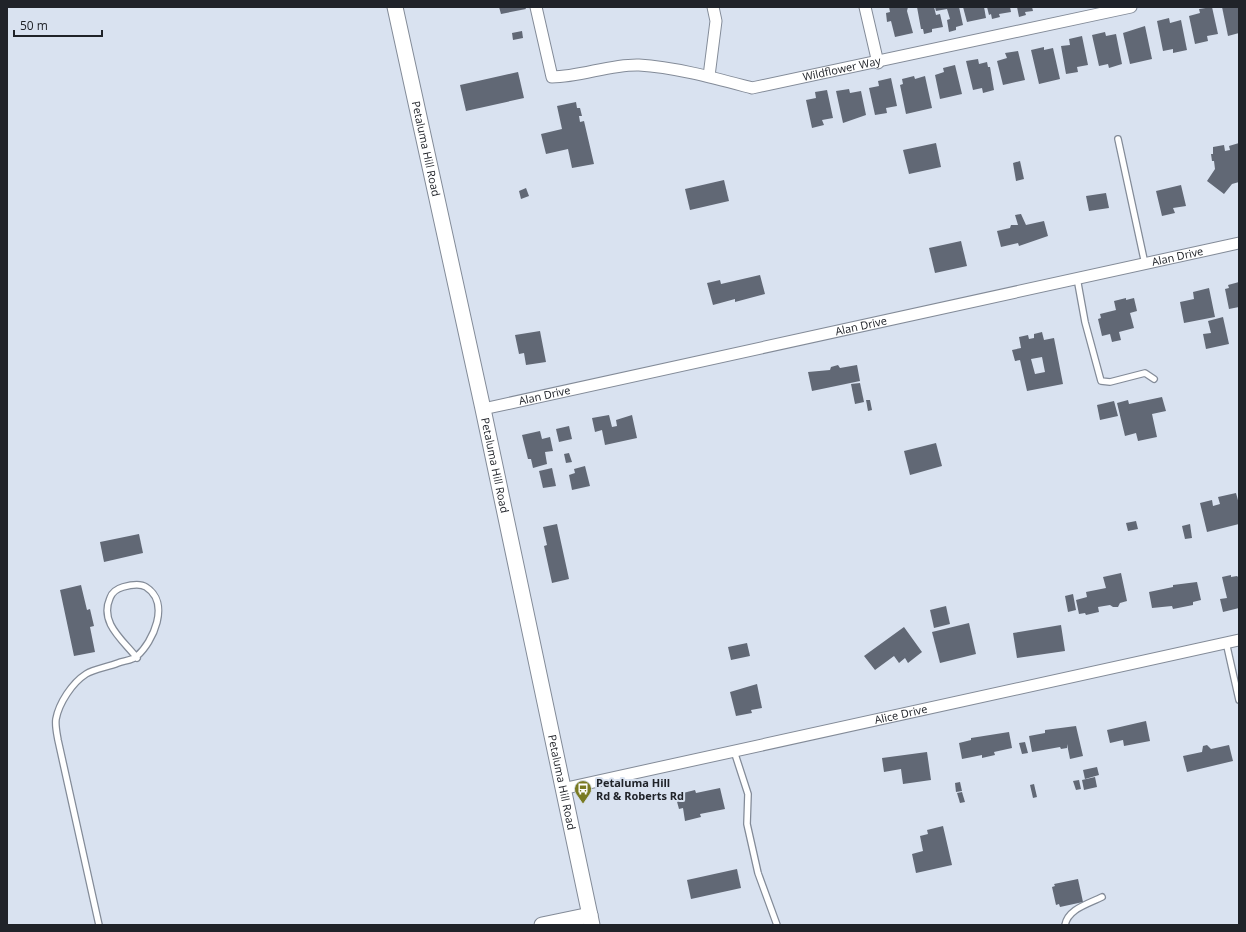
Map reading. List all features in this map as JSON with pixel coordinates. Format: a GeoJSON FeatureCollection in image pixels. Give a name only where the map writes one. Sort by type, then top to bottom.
{"type":"FeatureCollection","features":[{"type":"Feature","properties":{"kind":"main road","name":"Petaluma Hill Road"},"geometry":{"type":"LineString","coordinates":[[395,7],[483,409],[562,789],[591,920]]}},
{"type":"Feature","properties":{"kind":"main road"},"geometry":{"type":"LineString","coordinates":[[542,925],[591,920]]}},
{"type":"Feature","properties":{"kind":"street","name":"Wildflower Way"},"geometry":{"type":"LineString","coordinates":[[536,7],[552,77],[565,77],[600,70],[639,65],[709,76],[752,88],[878,63],[1119,8],[1131,7]]}},
{"type":"Feature","properties":{"kind":"street"},"geometry":{"type":"LineString","coordinates":[[709,76],[716,20],[713,7]]}},
{"type":"Feature","properties":{"kind":"street"},"geometry":{"type":"LineString","coordinates":[[865,7],[878,63]]}},
{"type":"Feature","properties":{"kind":"street","name":"Alan Drive"},"geometry":{"type":"LineString","coordinates":[[483,409],[1239,243]]}},
{"type":"Feature","properties":{"kind":"street","name":"Alice Drive"},"geometry":{"type":"LineString","coordinates":[[562,789],[1239,640]]}},
{"type":"Feature","properties":{"kind":"lane"},"geometry":{"type":"LineString","coordinates":[[1118,139],[1145,264]]}},
{"type":"Feature","properties":{"kind":"lane"},"geometry":{"type":"LineString","coordinates":[[1077,278],[1085,322],[1101,381],[1110,382],[1145,373],[1154,379]]}},
{"type":"Feature","properties":{"kind":"lane"},"geometry":{"type":"LineString","coordinates":[[99,925],[58,740],[56,719],[62,702],[78,681],[86,674],[137,658],[155,631],[158,606],[155,597],[146,587],[134,584],[120,587],[112,592],[107,605],[106,617],[113,629],[137,658]]}},
{"type":"Feature","properties":{"kind":"lane"},"geometry":{"type":"LineString","coordinates":[[1226,642],[1236,669],[1239,700]]}},
{"type":"Feature","properties":{"kind":"lane"},"geometry":{"type":"LineString","coordinates":[[734,751],[748,794],[747,824],[758,872],[777,925]]}},
{"type":"Feature","properties":{"kind":"lane"},"geometry":{"type":"LineString","coordinates":[[1065,925],[1067,916],[1073,911],[1102,897]]}},
{"type":"Feature","properties":{"kind":"building"},"geometry":{"type":"Polygon","coordinates":[[[499,7],[525,7],[526,9],[501,14],[499,7]]]}},
{"type":"Feature","properties":{"kind":"building"},"geometry":{"type":"Polygon","coordinates":[[[889,7],[908,7],[907,11],[913,33],[895,37],[891,21],[887,22],[886,13],[890,12],[889,7]]]}},
{"type":"Feature","properties":{"kind":"building"},"geometry":{"type":"Polygon","coordinates":[[[917,7],[934,7],[936,15],[940,14],[943,27],[932,29],[932,32],[924,34],[923,29],[921,29],[917,7]]]}},
{"type":"Feature","properties":{"kind":"building"},"geometry":{"type":"Polygon","coordinates":[[[935,7],[959,7],[963,25],[956,27],[956,30],[949,32],[947,20],[950,19],[947,9],[936,11],[935,7]]]}},
{"type":"Feature","properties":{"kind":"building"},"geometry":{"type":"Polygon","coordinates":[[[963,7],[984,7],[986,18],[967,22],[963,7]]]}},
{"type":"Feature","properties":{"kind":"building"},"geometry":{"type":"Polygon","coordinates":[[[987,7],[1010,7],[1011,12],[999,14],[1000,17],[992,19],[991,14],[989,15],[987,7]]]}},
{"type":"Feature","properties":{"kind":"building"},"geometry":{"type":"Polygon","coordinates":[[[1017,7],[1032,7],[1033,11],[1025,12],[1026,15],[1019,17],[1017,7]]]}},
{"type":"Feature","properties":{"kind":"building"},"geometry":{"type":"Polygon","coordinates":[[[1212,7],[1218,34],[1207,36],[1208,41],[1195,44],[1189,16],[1200,13],[1199,9],[1212,7]]]}},
{"type":"Feature","properties":{"kind":"building"},"geometry":{"type":"Polygon","coordinates":[[[1222,7],[1239,7],[1239,33],[1228,36],[1222,7]]]}},
{"type":"Feature","properties":{"kind":"building"},"geometry":{"type":"Polygon","coordinates":[[[1169,18],[1170,23],[1181,20],[1187,50],[1173,53],[1173,49],[1163,51],[1157,21],[1169,18]]]}},
{"type":"Feature","properties":{"kind":"building"},"geometry":{"type":"Polygon","coordinates":[[[1145,26],[1152,59],[1130,64],[1123,33],[1145,26]]]}},
{"type":"Feature","properties":{"kind":"building"},"geometry":{"type":"Polygon","coordinates":[[[522,31],[523,38],[513,40],[512,33],[522,31]]]}},
{"type":"Feature","properties":{"kind":"building"},"geometry":{"type":"Polygon","coordinates":[[[1105,32],[1106,36],[1116,34],[1122,64],[1109,68],[1108,64],[1099,66],[1092,35],[1105,32]]]}},
{"type":"Feature","properties":{"kind":"building"},"geometry":{"type":"Polygon","coordinates":[[[1082,36],[1088,65],[1077,67],[1078,72],[1066,74],[1061,46],[1070,45],[1069,39],[1082,36]]]}},
{"type":"Feature","properties":{"kind":"building"},"geometry":{"type":"Polygon","coordinates":[[[1044,47],[1044,50],[1053,48],[1060,79],[1039,84],[1031,50],[1044,47]]]}},
{"type":"Feature","properties":{"kind":"building"},"geometry":{"type":"Polygon","coordinates":[[[1018,51],[1025,80],[1003,85],[997,61],[1007,58],[1005,53],[1018,51]]]}},
{"type":"Feature","properties":{"kind":"building"},"geometry":{"type":"Polygon","coordinates":[[[978,59],[979,64],[987,62],[988,67],[990,67],[994,90],[983,93],[982,88],[973,90],[966,61],[978,59]]]}},
{"type":"Feature","properties":{"kind":"building"},"geometry":{"type":"Polygon","coordinates":[[[955,65],[962,94],[940,99],[935,75],[944,72],[943,68],[955,65]]]}},
{"type":"Feature","properties":{"kind":"building"},"geometry":{"type":"Polygon","coordinates":[[[518,72],[524,98],[466,111],[460,85],[518,72]]]}},
{"type":"Feature","properties":{"kind":"building"},"geometry":{"type":"Polygon","coordinates":[[[914,76],[915,79],[925,76],[932,108],[906,114],[900,85],[903,84],[902,79],[914,76]]]}},
{"type":"Feature","properties":{"kind":"building"},"geometry":{"type":"Polygon","coordinates":[[[891,78],[897,106],[886,108],[887,113],[875,115],[869,88],[879,86],[878,81],[891,78]]]}},
{"type":"Feature","properties":{"kind":"building"},"geometry":{"type":"Polygon","coordinates":[[[849,89],[850,93],[861,91],[866,115],[843,123],[836,91],[849,89]]]}},
{"type":"Feature","properties":{"kind":"building"},"geometry":{"type":"Polygon","coordinates":[[[827,90],[833,118],[822,120],[824,125],[812,128],[806,100],[816,98],[815,92],[827,90]]]}},
{"type":"Feature","properties":{"kind":"building"},"geometry":{"type":"Polygon","coordinates":[[[576,102],[577,108],[580,108],[582,116],[579,116],[580,122],[584,121],[594,164],[572,168],[568,149],[546,154],[541,134],[562,129],[557,106],[576,102]]]}},
{"type":"Feature","properties":{"kind":"building"},"geometry":{"type":"Polygon","coordinates":[[[936,143],[941,167],[909,174],[903,150],[936,143]]]}},
{"type":"Feature","properties":{"kind":"building"},"geometry":{"type":"Polygon","coordinates":[[[1239,143],[1239,182],[1232,184],[1224,194],[1207,181],[1215,169],[1211,154],[1213,154],[1213,147],[1224,145],[1225,151],[1230,150],[1229,146],[1239,143]]]}},
{"type":"Feature","properties":{"kind":"building"},"geometry":{"type":"Polygon","coordinates":[[[1020,161],[1024,179],[1016,181],[1013,163],[1020,161]]]}},
{"type":"Feature","properties":{"kind":"building"},"geometry":{"type":"Polygon","coordinates":[[[724,180],[729,201],[690,210],[685,189],[724,180]]]}},
{"type":"Feature","properties":{"kind":"building"},"geometry":{"type":"Polygon","coordinates":[[[1181,185],[1186,206],[1173,208],[1175,213],[1162,216],[1156,191],[1181,185]]]}},
{"type":"Feature","properties":{"kind":"building"},"geometry":{"type":"Polygon","coordinates":[[[526,188],[529,196],[521,199],[519,191],[526,188]]]}},
{"type":"Feature","properties":{"kind":"building"},"geometry":{"type":"Polygon","coordinates":[[[1106,193],[1109,208],[1089,211],[1086,196],[1106,193]]]}},
{"type":"Feature","properties":{"kind":"building"},"geometry":{"type":"Polygon","coordinates":[[[1021,214],[1026,225],[1044,221],[1048,236],[1019,246],[1018,243],[1001,247],[997,231],[1010,228],[1011,225],[1018,225],[1015,215],[1021,214]]]}},
{"type":"Feature","properties":{"kind":"building"},"geometry":{"type":"Polygon","coordinates":[[[961,241],[967,266],[935,273],[929,248],[961,241]]]}},
{"type":"Feature","properties":{"kind":"building"},"geometry":{"type":"Polygon","coordinates":[[[760,275],[765,294],[735,302],[735,299],[713,305],[707,283],[720,280],[721,284],[760,275]]]}},
{"type":"Feature","properties":{"kind":"building"},"geometry":{"type":"Polygon","coordinates":[[[1239,282],[1239,307],[1229,309],[1225,289],[1229,288],[1228,285],[1239,282]]]}},
{"type":"Feature","properties":{"kind":"building"},"geometry":{"type":"Polygon","coordinates":[[[1209,288],[1215,317],[1184,323],[1180,302],[1194,299],[1193,292],[1209,288]]]}},
{"type":"Feature","properties":{"kind":"building"},"geometry":{"type":"Polygon","coordinates":[[[1126,298],[1126,300],[1134,298],[1137,311],[1130,313],[1134,328],[1119,332],[1121,340],[1112,342],[1110,334],[1102,336],[1098,319],[1101,318],[1100,314],[1116,310],[1114,301],[1126,298]]]}},
{"type":"Feature","properties":{"kind":"building"},"geometry":{"type":"Polygon","coordinates":[[[1223,317],[1229,344],[1206,349],[1203,334],[1211,333],[1208,321],[1223,317]]]}},
{"type":"Feature","properties":{"kind":"building"},"geometry":{"type":"Polygon","coordinates":[[[540,331],[546,362],[526,365],[524,353],[519,354],[515,335],[540,331]]]}},
{"type":"Feature","properties":{"kind":"building"},"geometry":{"type":"Polygon","coordinates":[[[1042,332],[1044,340],[1054,338],[1063,384],[1027,391],[1020,360],[1015,361],[1012,350],[1021,348],[1019,337],[1028,335],[1029,339],[1034,338],[1034,334],[1042,332]],[[1042,357],[1031,359],[1035,374],[1045,372],[1042,357]]]}},
{"type":"Feature","properties":{"kind":"building"},"geometry":{"type":"Polygon","coordinates":[[[838,365],[840,368],[857,365],[860,381],[812,391],[808,372],[830,370],[831,367],[838,365]]]}},
{"type":"Feature","properties":{"kind":"building"},"geometry":{"type":"Polygon","coordinates":[[[860,383],[864,402],[855,404],[851,384],[860,383]]]}},
{"type":"Feature","properties":{"kind":"building"},"geometry":{"type":"Polygon","coordinates":[[[1162,397],[1166,411],[1152,414],[1157,437],[1138,441],[1136,433],[1125,436],[1117,403],[1128,400],[1129,404],[1162,397]]]}},
{"type":"Feature","properties":{"kind":"building"},"geometry":{"type":"Polygon","coordinates":[[[866,400],[870,400],[872,410],[868,411],[866,400]]]}},
{"type":"Feature","properties":{"kind":"building"},"geometry":{"type":"Polygon","coordinates":[[[1114,401],[1118,416],[1100,420],[1097,405],[1114,401]]]}},
{"type":"Feature","properties":{"kind":"building"},"geometry":{"type":"Polygon","coordinates":[[[609,415],[612,427],[617,426],[616,420],[632,415],[637,438],[605,445],[602,430],[595,432],[592,418],[609,415]]]}},
{"type":"Feature","properties":{"kind":"building"},"geometry":{"type":"Polygon","coordinates":[[[569,426],[572,439],[559,442],[556,429],[569,426]]]}},
{"type":"Feature","properties":{"kind":"building"},"geometry":{"type":"Polygon","coordinates":[[[540,431],[542,439],[550,437],[553,451],[545,452],[547,464],[533,468],[531,459],[528,459],[522,435],[540,431]]]}},
{"type":"Feature","properties":{"kind":"building"},"geometry":{"type":"Polygon","coordinates":[[[936,443],[942,466],[910,475],[904,451],[936,443]]]}},
{"type":"Feature","properties":{"kind":"building"},"geometry":{"type":"Polygon","coordinates":[[[569,453],[572,462],[566,463],[564,454],[569,453]]]}},
{"type":"Feature","properties":{"kind":"building"},"geometry":{"type":"Polygon","coordinates":[[[585,466],[590,486],[572,490],[569,475],[575,473],[574,469],[585,466]]]}},
{"type":"Feature","properties":{"kind":"building"},"geometry":{"type":"Polygon","coordinates":[[[552,468],[556,486],[543,488],[539,471],[552,468]]]}},
{"type":"Feature","properties":{"kind":"building"},"geometry":{"type":"Polygon","coordinates":[[[1236,493],[1239,504],[1239,524],[1207,532],[1200,503],[1212,500],[1213,506],[1220,504],[1218,497],[1236,493]]]}},
{"type":"Feature","properties":{"kind":"building"},"geometry":{"type":"Polygon","coordinates":[[[1136,521],[1138,529],[1128,531],[1126,523],[1136,521]]]}},
{"type":"Feature","properties":{"kind":"building"},"geometry":{"type":"Polygon","coordinates":[[[557,524],[569,579],[552,583],[544,546],[547,545],[543,527],[557,524]]]}},
{"type":"Feature","properties":{"kind":"building"},"geometry":{"type":"Polygon","coordinates":[[[1190,524],[1192,538],[1185,539],[1182,526],[1190,524]]]}},
{"type":"Feature","properties":{"kind":"building"},"geometry":{"type":"Polygon","coordinates":[[[139,534],[143,553],[104,562],[100,542],[139,534]]]}},
{"type":"Feature","properties":{"kind":"building"},"geometry":{"type":"Polygon","coordinates":[[[1121,573],[1127,601],[1120,603],[1118,607],[1113,607],[1110,605],[1098,607],[1099,612],[1086,615],[1085,613],[1079,614],[1076,600],[1087,597],[1086,592],[1106,588],[1103,577],[1121,573]]]}},
{"type":"Feature","properties":{"kind":"building"},"geometry":{"type":"Polygon","coordinates":[[[1231,575],[1231,577],[1237,576],[1239,578],[1239,608],[1223,612],[1220,599],[1227,598],[1222,577],[1231,575]]]}},
{"type":"Feature","properties":{"kind":"building"},"geometry":{"type":"Polygon","coordinates":[[[1197,582],[1201,600],[1193,602],[1193,605],[1173,609],[1172,606],[1152,608],[1149,592],[1173,587],[1173,585],[1197,582]]]}},
{"type":"Feature","properties":{"kind":"building"},"geometry":{"type":"Polygon","coordinates":[[[81,585],[87,610],[90,609],[94,626],[90,627],[95,652],[74,656],[60,590],[81,585]]]}},
{"type":"Feature","properties":{"kind":"building"},"geometry":{"type":"Polygon","coordinates":[[[1073,594],[1076,610],[1068,612],[1065,596],[1073,594]]]}},
{"type":"Feature","properties":{"kind":"building"},"geometry":{"type":"Polygon","coordinates":[[[946,606],[950,624],[934,628],[930,610],[946,606]]]}},
{"type":"Feature","properties":{"kind":"building"},"geometry":{"type":"Polygon","coordinates":[[[969,623],[976,654],[940,663],[932,632],[969,623]]]}},
{"type":"Feature","properties":{"kind":"building"},"geometry":{"type":"Polygon","coordinates":[[[1061,625],[1065,651],[1017,658],[1013,633],[1061,625]]]}},
{"type":"Feature","properties":{"kind":"building"},"geometry":{"type":"Polygon","coordinates":[[[904,627],[922,652],[908,663],[905,658],[899,663],[894,656],[875,670],[864,656],[904,627]]]}},
{"type":"Feature","properties":{"kind":"building"},"geometry":{"type":"Polygon","coordinates":[[[747,643],[750,656],[731,660],[728,647],[747,643]]]}},
{"type":"Feature","properties":{"kind":"building"},"geometry":{"type":"Polygon","coordinates":[[[757,684],[762,708],[751,710],[752,713],[736,716],[730,692],[757,684]]]}},
{"type":"Feature","properties":{"kind":"building"},"geometry":{"type":"Polygon","coordinates":[[[1146,721],[1150,741],[1124,746],[1123,740],[1110,743],[1107,730],[1146,721]]]}},
{"type":"Feature","properties":{"kind":"building"},"geometry":{"type":"Polygon","coordinates":[[[1076,726],[1083,756],[1070,759],[1067,744],[1067,748],[1061,749],[1060,747],[1032,752],[1029,736],[1045,733],[1045,730],[1076,726]]]}},
{"type":"Feature","properties":{"kind":"building"},"geometry":{"type":"Polygon","coordinates":[[[1009,732],[1012,748],[994,752],[995,755],[982,758],[982,755],[962,759],[959,743],[971,740],[971,738],[1009,732]]]}},
{"type":"Feature","properties":{"kind":"building"},"geometry":{"type":"Polygon","coordinates":[[[1025,742],[1028,753],[1022,754],[1019,743],[1025,742]]]}},
{"type":"Feature","properties":{"kind":"building"},"geometry":{"type":"Polygon","coordinates":[[[1207,745],[1211,749],[1229,745],[1233,761],[1187,772],[1183,756],[1202,752],[1203,746],[1207,745]]]}},
{"type":"Feature","properties":{"kind":"building"},"geometry":{"type":"Polygon","coordinates":[[[927,752],[931,780],[903,784],[901,769],[884,772],[882,758],[927,752]]]}},
{"type":"Feature","properties":{"kind":"building"},"geometry":{"type":"Polygon","coordinates":[[[1097,767],[1099,775],[1085,779],[1083,770],[1097,767]]]}},
{"type":"Feature","properties":{"kind":"building"},"geometry":{"type":"Polygon","coordinates":[[[1095,777],[1097,787],[1084,790],[1082,780],[1095,777]]]}},
{"type":"Feature","properties":{"kind":"building"},"geometry":{"type":"Polygon","coordinates":[[[1079,780],[1081,789],[1076,790],[1073,781],[1079,780]]]}},
{"type":"Feature","properties":{"kind":"building"},"geometry":{"type":"Polygon","coordinates":[[[960,782],[962,791],[956,792],[955,783],[960,782]]]}},
{"type":"Feature","properties":{"kind":"building"},"geometry":{"type":"Polygon","coordinates":[[[1034,784],[1037,797],[1033,798],[1030,785],[1034,784]]]}},
{"type":"Feature","properties":{"kind":"building"},"geometry":{"type":"Polygon","coordinates":[[[720,788],[725,809],[700,814],[701,817],[685,821],[683,808],[679,809],[676,798],[683,796],[683,793],[695,790],[696,793],[720,788]]]}},
{"type":"Feature","properties":{"kind":"building"},"geometry":{"type":"Polygon","coordinates":[[[962,792],[965,802],[960,803],[957,793],[962,792]]]}},
{"type":"Feature","properties":{"kind":"building"},"geometry":{"type":"Polygon","coordinates":[[[943,826],[952,865],[916,873],[912,854],[923,851],[920,836],[928,834],[927,830],[943,826]]]}},
{"type":"Feature","properties":{"kind":"building"},"geometry":{"type":"Polygon","coordinates":[[[737,869],[741,888],[691,899],[687,880],[737,869]]]}},
{"type":"Feature","properties":{"kind":"building"},"geometry":{"type":"Polygon","coordinates":[[[1078,879],[1083,902],[1060,907],[1059,904],[1056,905],[1052,887],[1055,886],[1054,884],[1078,879]]]}},
{"type":"Feature","properties":{"kind":"place","name":"Petaluma Hill Rd & Roberts Rd"},"geometry":{"type":"Point","coordinates":[583,804]}}]}
